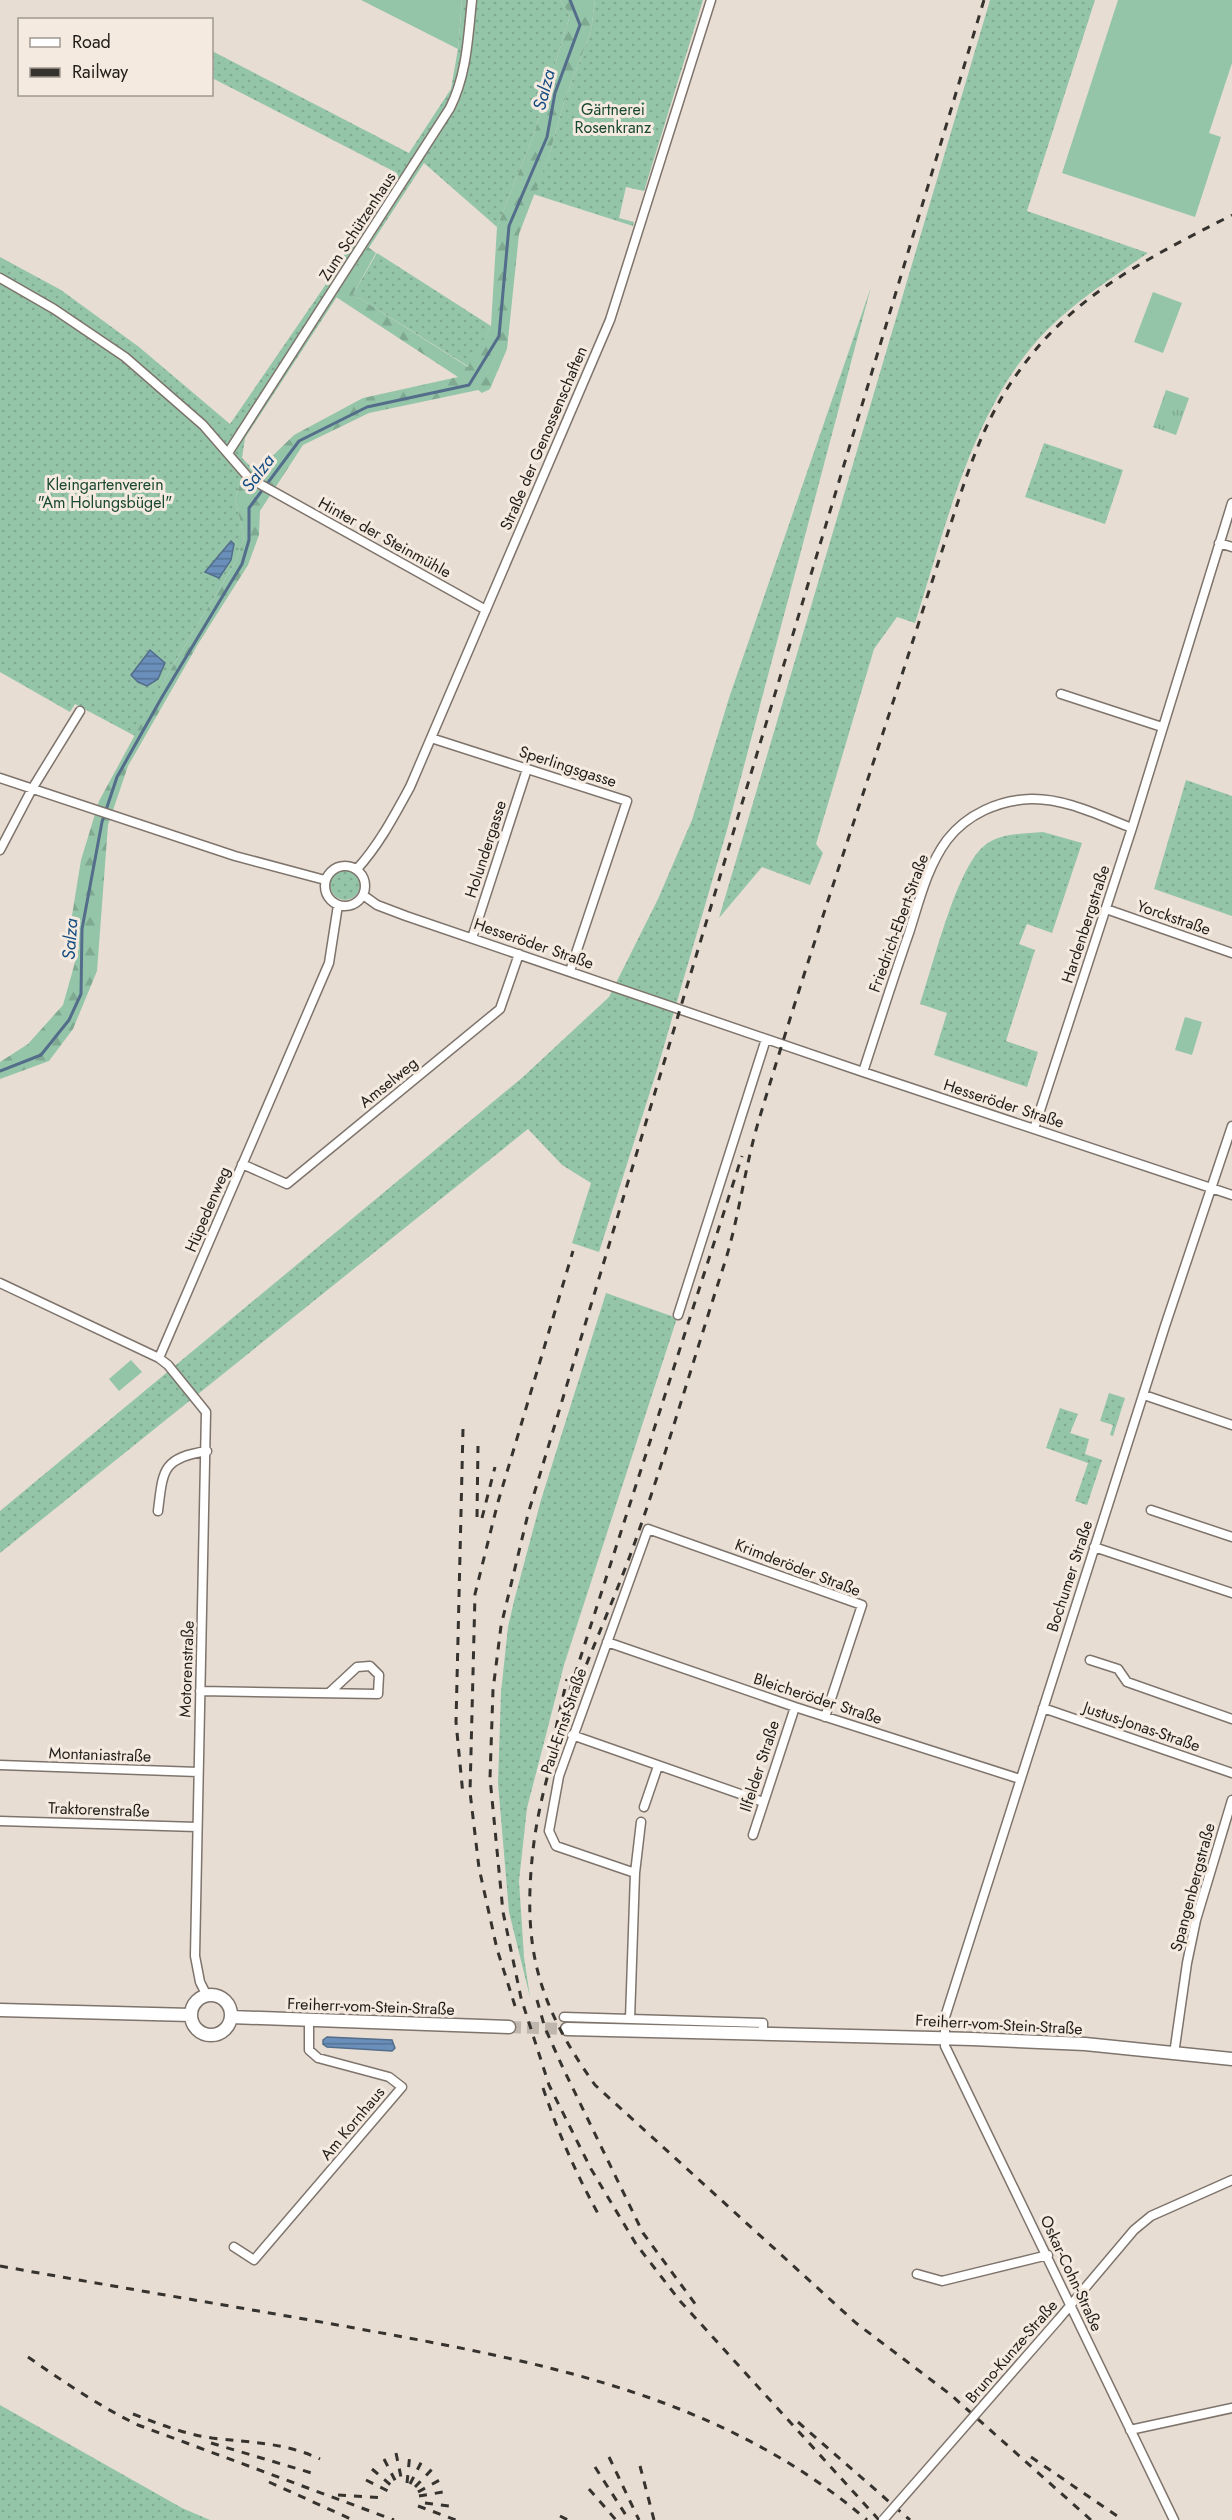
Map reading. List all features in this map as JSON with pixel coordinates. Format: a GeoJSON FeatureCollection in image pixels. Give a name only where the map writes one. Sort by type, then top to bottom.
{"type":"FeatureCollection","features":[{"type":"Feature","properties":{"kind":"main road"},"geometry":{"type":"LineString","coordinates":[[207,1996],[224,2000],[231,2017],[226,2029],[214,2036],[200,2033],[195,2028],[191,2015],[195,2002],[207,1996]]}},
{"type":"Feature","properties":{"kind":"main road"},"geometry":{"type":"LineString","coordinates":[[0,2010],[191,2015]]}},
{"type":"Feature","properties":{"kind":"main road","name":"Freiherr-vom-Stein-Straße"},"geometry":{"type":"LineString","coordinates":[[231,2017],[509,2027]]}},
{"type":"Feature","properties":{"kind":"main road","name":"Freiherr-vom-Stein-Straße"},"geometry":{"type":"LineString","coordinates":[[566,2023],[763,2034],[1085,2044],[1232,2059]]}},
{"type":"Feature","properties":{"kind":"street","name":"Zum Schützenhaus"},"geometry":{"type":"LineString","coordinates":[[228,453],[450,108],[459,91],[464,68],[472,0]]}},
{"type":"Feature","properties":{"kind":"street","name":"Straße der Genossenschaften"},"geometry":{"type":"LineString","coordinates":[[357,869],[388,827],[410,787],[610,320],[711,0]]}},
{"type":"Feature","properties":{"kind":"street"},"geometry":{"type":"LineString","coordinates":[[0,278],[54,309],[125,357],[203,425],[228,453]]}},
{"type":"Feature","properties":{"kind":"street","name":"Hinter der Steinmühle"},"geometry":{"type":"LineString","coordinates":[[228,453],[249,478],[486,610]]}},
{"type":"Feature","properties":{"kind":"street","name":"Hardenbergstraße"},"geometry":{"type":"LineString","coordinates":[[1034,1129],[1132,828],[1232,503]]}},
{"type":"Feature","properties":{"kind":"street"},"geometry":{"type":"LineString","coordinates":[[1219,543],[1232,547]]}},
{"type":"Feature","properties":{"kind":"street"},"geometry":{"type":"LineString","coordinates":[[1061,694],[1162,728]]}},
{"type":"Feature","properties":{"kind":"street"},"geometry":{"type":"LineString","coordinates":[[0,850],[32,789],[80,711]]}},
{"type":"Feature","properties":{"kind":"street","name":"Sperlingsgasse"},"geometry":{"type":"LineString","coordinates":[[431,738],[627,801],[570,971]]}},
{"type":"Feature","properties":{"kind":"street","name":"Holundergasse"},"geometry":{"type":"LineString","coordinates":[[472,938],[527,769]]}},
{"type":"Feature","properties":{"kind":"street"},"geometry":{"type":"LineString","coordinates":[[0,778],[235,856],[325,880]]}},
{"type":"Feature","properties":{"kind":"street","name":"Friedrich-Ebert-Straße"},"geometry":{"type":"LineString","coordinates":[[863,1072],[928,875],[948,839],[961,826],[976,814],[996,805],[1033,799],[1068,805],[1132,828]]}},
{"type":"Feature","properties":{"kind":"street"},"geometry":{"type":"LineString","coordinates":[[340,866],[357,869],[365,880],[363,895],[356,903],[349,906],[338,905],[327,895],[325,880],[332,870],[340,866]]}},
{"type":"Feature","properties":{"kind":"street","name":"Hesseröder Straße"},"geometry":{"type":"LineString","coordinates":[[363,895],[377,905],[406,916],[1232,1195]]}},
{"type":"Feature","properties":{"kind":"street","name":"Hüpedenweg"},"geometry":{"type":"LineString","coordinates":[[159,1359],[328,963],[338,905]]}},
{"type":"Feature","properties":{"kind":"street","name":"Yorckstraße"},"geometry":{"type":"LineString","coordinates":[[1106,909],[1232,953]]}},
{"type":"Feature","properties":{"kind":"street","name":"Amselweg"},"geometry":{"type":"LineString","coordinates":[[242,1164],[287,1185],[500,1009],[519,954]]}},
{"type":"Feature","properties":{"kind":"street"},"geometry":{"type":"LineString","coordinates":[[678,1315],[766,1039]]}},
{"type":"Feature","properties":{"kind":"street","name":"Bochumer Straße"},"geometry":{"type":"LineString","coordinates":[[945,2038],[945,2017],[1094,1547],[1232,1126]]}},
{"type":"Feature","properties":{"kind":"street"},"geometry":{"type":"LineString","coordinates":[[0,1283],[159,1359]]}},
{"type":"Feature","properties":{"kind":"street","name":"Motorenstraße"},"geometry":{"type":"LineString","coordinates":[[159,1359],[168,1365],[206,1412],[195,1956],[198,1974],[207,1996]]}},
{"type":"Feature","properties":{"kind":"street"},"geometry":{"type":"LineString","coordinates":[[1144,1395],[1232,1425]]}},
{"type":"Feature","properties":{"kind":"street"},"geometry":{"type":"LineString","coordinates":[[158,1511],[162,1484],[170,1464],[184,1455],[207,1451]]}},
{"type":"Feature","properties":{"kind":"street"},"geometry":{"type":"LineString","coordinates":[[1151,1510],[1232,1537]]}},
{"type":"Feature","properties":{"kind":"street","name":"Paul-Ernst-Straße"},"geometry":{"type":"LineString","coordinates":[[635,1873],[556,1846],[549,1832],[558,1776],[648,1529]]}},
{"type":"Feature","properties":{"kind":"street","name":"Krimderöder Straße"},"geometry":{"type":"LineString","coordinates":[[648,1529],[862,1605],[825,1717]]}},
{"type":"Feature","properties":{"kind":"street"},"geometry":{"type":"LineString","coordinates":[[1094,1547],[1232,1593]]}},
{"type":"Feature","properties":{"kind":"street","name":"Bleicheröder Straße"},"geometry":{"type":"LineString","coordinates":[[607,1642],[825,1717],[1020,1779]]}},
{"type":"Feature","properties":{"kind":"street"},"geometry":{"type":"LineString","coordinates":[[1090,1660],[1118,1669],[1127,1682],[1232,1719]]}},
{"type":"Feature","properties":{"kind":"street"},"geometry":{"type":"LineString","coordinates":[[200,1691],[378,1694],[379,1675],[370,1666],[357,1667],[329,1693]]}},
{"type":"Feature","properties":{"kind":"street","name":"Ilfelder Straße"},"geometry":{"type":"LineString","coordinates":[[753,1835],[795,1707]]}},
{"type":"Feature","properties":{"kind":"street","name":"Justus-Jonas-Straße"},"geometry":{"type":"LineString","coordinates":[[1043,1708],[1232,1773]]}},
{"type":"Feature","properties":{"kind":"street"},"geometry":{"type":"LineString","coordinates":[[572,1735],[763,1802]]}},
{"type":"Feature","properties":{"kind":"street","name":"Montaniastraße"},"geometry":{"type":"LineString","coordinates":[[0,1765],[198,1772]]}},
{"type":"Feature","properties":{"kind":"street"},"geometry":{"type":"LineString","coordinates":[[644,1807],[658,1766]]}},
{"type":"Feature","properties":{"kind":"street","name":"Spangenbergstraße"},"geometry":{"type":"LineString","coordinates":[[1174,2054],[1187,1963],[1196,1920],[1232,1800]]}},
{"type":"Feature","properties":{"kind":"street","name":"Traktorenstraße"},"geometry":{"type":"LineString","coordinates":[[0,1821],[196,1827]]}},
{"type":"Feature","properties":{"kind":"street"},"geometry":{"type":"LineString","coordinates":[[630,2019],[635,1873],[641,1822]]}},
{"type":"Feature","properties":{"kind":"street","name":"Freiherr-vom-Stein-Straße"},"geometry":{"type":"LineString","coordinates":[[566,2023],[630,2019],[764,2023],[763,2034]]}},
{"type":"Feature","properties":{"kind":"street","name":"Am Kornhaus"},"geometry":{"type":"LineString","coordinates":[[234,2247],[254,2260],[402,2087],[388,2077],[318,2058],[309,2050],[309,2020]]}},
{"type":"Feature","properties":{"kind":"street","name":"Oskar-Cohn-Straße"},"geometry":{"type":"LineString","coordinates":[[945,2038],[945,2046],[967,2093],[1048,2255],[1174,2520]]}},
{"type":"Feature","properties":{"kind":"street","name":"Bruno-Kunze-Straße"},"geometry":{"type":"LineString","coordinates":[[883,2520],[1071,2306],[1134,2230],[1151,2217],[1232,2180]]}},
{"type":"Feature","properties":{"kind":"street"},"geometry":{"type":"LineString","coordinates":[[917,2274],[942,2281],[1048,2255]]}},
{"type":"Feature","properties":{"kind":"street"},"geometry":{"type":"LineString","coordinates":[[1130,2430],[1232,2408]]}},
{"type":"Feature","properties":{"kind":"green space"},"geometry":{"type":"Polygon","coordinates":[[[361,0],[462,0],[458,49],[361,0]]]}},
{"type":"Feature","properties":{"kind":"green space","name":"Kleingartenverein \"Am Holungsbügel\""},"geometry":{"type":"Polygon","coordinates":[[[462,0],[560,0],[570,15],[534,134],[497,227],[424,163],[245,438],[242,458],[252,468],[242,479],[235,498],[244,538],[236,561],[168,674],[135,736],[75,704],[70,712],[0,672],[0,257],[61,290],[139,347],[230,424],[322,290],[397,173],[213,79],[213,52],[409,153],[451,89],[458,49],[462,0]]]}},
{"type":"Feature","properties":{"kind":"green space"},"geometry":{"type":"Polygon","coordinates":[[[560,0],[595,0],[591,31],[564,102],[549,156],[519,234],[507,349],[490,389],[482,393],[478,390],[369,413],[303,445],[260,511],[259,535],[248,565],[198,644],[128,766],[108,825],[97,971],[73,1029],[49,1061],[0,1079],[0,1062],[28,1044],[63,1005],[79,948],[70,928],[81,860],[99,801],[168,674],[236,561],[244,538],[235,498],[242,479],[252,468],[257,471],[294,435],[363,398],[458,377],[336,297],[368,247],[376,253],[353,294],[468,367],[491,326],[497,227],[534,134],[570,15],[560,0]]]}},
{"type":"Feature","properties":{"kind":"green space","name":"Gärtnerei Rosenkranz"},"geometry":{"type":"Polygon","coordinates":[[[595,0],[703,0],[644,191],[626,187],[619,218],[634,222],[633,226],[533,194],[549,156],[564,102],[591,31],[595,0]]]}},
{"type":"Feature","properties":{"kind":"green space"},"geometry":{"type":"Polygon","coordinates":[[[990,0],[1095,0],[1027,211],[1148,253],[1096,289],[1047,330],[1021,360],[1000,394],[965,468],[915,623],[897,617],[874,649],[816,844],[823,853],[810,885],[762,867],[719,918],[990,0]]]}},
{"type":"Feature","properties":{"kind":"green space"},"geometry":{"type":"Polygon","coordinates":[[[1118,0],[1232,0],[1232,63],[1209,133],[1221,137],[1195,217],[1062,173],[1118,0]]]}},
{"type":"Feature","properties":{"kind":"green space"},"geometry":{"type":"Polygon","coordinates":[[[377,253],[491,326],[469,367],[353,294],[377,253]]]}},
{"type":"Feature","properties":{"kind":"green space"},"geometry":{"type":"Polygon","coordinates":[[[871,287],[727,830],[657,1070],[599,1252],[572,1243],[591,1183],[562,1165],[528,1129],[0,1553],[0,1511],[523,1077],[609,997],[658,899],[692,820],[729,698],[871,287]]]}},
{"type":"Feature","properties":{"kind":"green space"},"geometry":{"type":"Polygon","coordinates":[[[1153,292],[1182,303],[1163,353],[1134,342],[1153,292]]]}},
{"type":"Feature","properties":{"kind":"green space"},"geometry":{"type":"Polygon","coordinates":[[[1166,390],[1189,398],[1176,435],[1153,427],[1166,390]]]}},
{"type":"Feature","properties":{"kind":"green space"},"geometry":{"type":"Polygon","coordinates":[[[1044,443],[1123,470],[1105,524],[1025,497],[1044,443]]]}},
{"type":"Feature","properties":{"kind":"green space"},"geometry":{"type":"Polygon","coordinates":[[[1186,780],[1232,796],[1232,916],[1154,889],[1186,780]]]}},
{"type":"Feature","properties":{"kind":"green space"},"geometry":{"type":"Polygon","coordinates":[[[1043,832],[1082,843],[1052,933],[1027,924],[1019,944],[1035,950],[1006,1041],[1038,1052],[1027,1087],[934,1055],[947,1013],[920,1004],[955,896],[974,858],[984,846],[997,839],[1043,832]]]}},
{"type":"Feature","properties":{"kind":"green space"},"geometry":{"type":"Polygon","coordinates":[[[345,870],[356,874],[360,885],[356,896],[345,900],[334,896],[330,885],[334,874],[345,870]]]}},
{"type":"Feature","properties":{"kind":"green space"},"geometry":{"type":"Polygon","coordinates":[[[1185,1017],[1202,1022],[1192,1055],[1175,1050],[1185,1017]]]}},
{"type":"Feature","properties":{"kind":"green space"},"geometry":{"type":"Polygon","coordinates":[[[606,1293],[677,1318],[564,1665],[527,1808],[519,1881],[524,1957],[530,1997],[509,1912],[498,1783],[501,1692],[508,1627],[541,1500],[606,1293]]]}},
{"type":"Feature","properties":{"kind":"green space"},"geometry":{"type":"Polygon","coordinates":[[[131,1360],[142,1372],[119,1391],[109,1379],[131,1360]]]}},
{"type":"Feature","properties":{"kind":"green space"},"geometry":{"type":"Polygon","coordinates":[[[1109,1393],[1125,1398],[1113,1436],[1110,1435],[1113,1425],[1100,1421],[1109,1393]]]}},
{"type":"Feature","properties":{"kind":"green space"},"geometry":{"type":"Polygon","coordinates":[[[1060,1408],[1078,1414],[1070,1433],[1089,1439],[1085,1454],[1102,1460],[1087,1505],[1075,1501],[1088,1463],[1046,1448],[1060,1408]]]}},
{"type":"Feature","properties":{"kind":"green space"},"geometry":{"type":"Polygon","coordinates":[[[0,2405],[182,2508],[210,2520],[0,2520],[0,2405]]]}},
{"type":"Feature","properties":{"kind":"water"},"geometry":{"type":"Polygon","coordinates":[[[231,541],[234,544],[231,560],[219,578],[205,572],[231,541]]]}},
{"type":"Feature","properties":{"kind":"water"},"geometry":{"type":"Polygon","coordinates":[[[150,650],[165,663],[158,679],[147,686],[138,682],[131,675],[150,650]]]}},
{"type":"Feature","properties":{"kind":"water"},"geometry":{"type":"Polygon","coordinates":[[[327,2037],[392,2040],[395,2048],[392,2051],[327,2047],[323,2044],[323,2040],[327,2037]]]}},
{"type":"Feature","properties":{"kind":"waterway","name":"Salza"},"geometry":{"type":"LineString","coordinates":[[0,1071],[41,1055],[69,1020],[81,994],[82,929],[102,822],[117,777],[242,564],[249,540],[249,508],[299,441],[367,407],[469,385],[499,336],[509,226],[547,137],[555,93],[580,25],[570,0]]}},
{"type":"Feature","properties":{"kind":"tunnel"},"geometry":{"type":"LineString","coordinates":[[509,2027],[567,2029]]}},
{"type":"Feature","properties":{"kind":"railway"},"geometry":{"type":"LineString","coordinates":[[879,2520],[680,2301],[636,2244],[591,2169],[549,2085],[521,1998],[503,1912],[490,1778],[493,1690],[501,1626],[528,1514],[984,0]]}},
{"type":"Feature","properties":{"kind":"railway"},"geometry":{"type":"LineString","coordinates":[[1091,2520],[951,2395],[856,2323],[595,2085],[576,2056],[547,2001],[533,1946],[530,1885],[539,1811],[548,1773],[573,1699],[631,1553],[656,1482],[730,1246],[755,1132],[958,501],[982,437],[996,407],[1028,360],[1052,332],[1078,308],[1135,268],[1232,215]]}},
{"type":"Feature","properties":{"kind":"railway"},"geometry":{"type":"LineString","coordinates":[[570,1690],[742,1156]]}},
{"type":"Feature","properties":{"kind":"railway"},"geometry":{"type":"LineString","coordinates":[[515,2006],[497,1949],[479,1868],[470,1792],[475,1594],[498,1502],[573,1251]]}},
{"type":"Feature","properties":{"kind":"railway"},"geometry":{"type":"LineString","coordinates":[[463,1429],[456,1722],[463,1795]]}},
{"type":"Feature","properties":{"kind":"railway"},"geometry":{"type":"LineString","coordinates":[[477,1517],[478,1446]]}},
{"type":"Feature","properties":{"kind":"railway"},"geometry":{"type":"LineString","coordinates":[[482,1518],[495,1467]]}},
{"type":"Feature","properties":{"kind":"railway"},"geometry":{"type":"LineString","coordinates":[[556,1728],[567,1679]]}},
{"type":"Feature","properties":{"kind":"railway"},"geometry":{"type":"LineString","coordinates":[[537,2000],[545,2028],[563,2068],[643,2233],[696,2305]]}},
{"type":"Feature","properties":{"kind":"railway"},"geometry":{"type":"LineString","coordinates":[[543,2088],[569,2155],[601,2219]]}},
{"type":"Feature","properties":{"kind":"railway"},"geometry":{"type":"LineString","coordinates":[[0,2266],[419,2340],[556,2370],[622,2389],[687,2412],[750,2441],[810,2477],[867,2520]]}},
{"type":"Feature","properties":{"kind":"railway"},"geometry":{"type":"LineString","coordinates":[[28,2357],[96,2402],[138,2425],[394,2520]]}},
{"type":"Feature","properties":{"kind":"railway"},"geometry":{"type":"LineString","coordinates":[[133,2414],[192,2434],[280,2446],[320,2459]]}},
{"type":"Feature","properties":{"kind":"railway"},"geometry":{"type":"LineString","coordinates":[[798,2422],[910,2520]]}},
{"type":"Feature","properties":{"kind":"railway"},"geometry":{"type":"LineString","coordinates":[[211,2443],[315,2474]]}},
{"type":"Feature","properties":{"kind":"railway"},"geometry":{"type":"LineString","coordinates":[[396,2453],[402,2482]]}},
{"type":"Feature","properties":{"kind":"railway"},"geometry":{"type":"LineString","coordinates":[[407,2483],[410,2453]]}},
{"type":"Feature","properties":{"kind":"railway"},"geometry":{"type":"LineString","coordinates":[[410,2484],[424,2457]]}},
{"type":"Feature","properties":{"kind":"railway"},"geometry":{"type":"LineString","coordinates":[[609,2457],[639,2520]]}},
{"type":"Feature","properties":{"kind":"railway"},"geometry":{"type":"LineString","coordinates":[[1031,2457],[1123,2520]]}},
{"type":"Feature","properties":{"kind":"railway"},"geometry":{"type":"LineString","coordinates":[[384,2459],[397,2484]]}},
{"type":"Feature","properties":{"kind":"railway"},"geometry":{"type":"LineString","coordinates":[[415,2487],[436,2465]]}},
{"type":"Feature","properties":{"kind":"railway"},"geometry":{"type":"LineString","coordinates":[[640,2466],[654,2520]]}},
{"type":"Feature","properties":{"kind":"railway"},"geometry":{"type":"LineString","coordinates":[[595,2467],[629,2520]]}},
{"type":"Feature","properties":{"kind":"railway"},"geometry":{"type":"LineString","coordinates":[[372,2469],[393,2487]]}},
{"type":"Feature","properties":{"kind":"railway"},"geometry":{"type":"LineString","coordinates":[[418,2492],[445,2477]]}},
{"type":"Feature","properties":{"kind":"railway"},"geometry":{"type":"LineString","coordinates":[[366,2480],[388,2491]]}},
{"type":"Feature","properties":{"kind":"railway"},"geometry":{"type":"LineString","coordinates":[[269,2482],[353,2520]]}},
{"type":"Feature","properties":{"kind":"railway"},"geometry":{"type":"LineString","coordinates":[[589,2489],[616,2520]]}},
{"type":"Feature","properties":{"kind":"railway"},"geometry":{"type":"LineString","coordinates":[[419,2496],[449,2491]]}},
{"type":"Feature","properties":{"kind":"railway"},"geometry":{"type":"LineString","coordinates":[[338,2495],[386,2498]]}},
{"type":"Feature","properties":{"kind":"railway"},"geometry":{"type":"LineString","coordinates":[[425,2503],[449,2506]]}},
{"type":"Feature","properties":{"kind":"railway"},"geometry":{"type":"LineString","coordinates":[[418,2506],[456,2520]]}},
{"type":"Feature","properties":{"kind":"railway"},"geometry":{"type":"LineString","coordinates":[[560,2516],[568,2520]]}}]}
